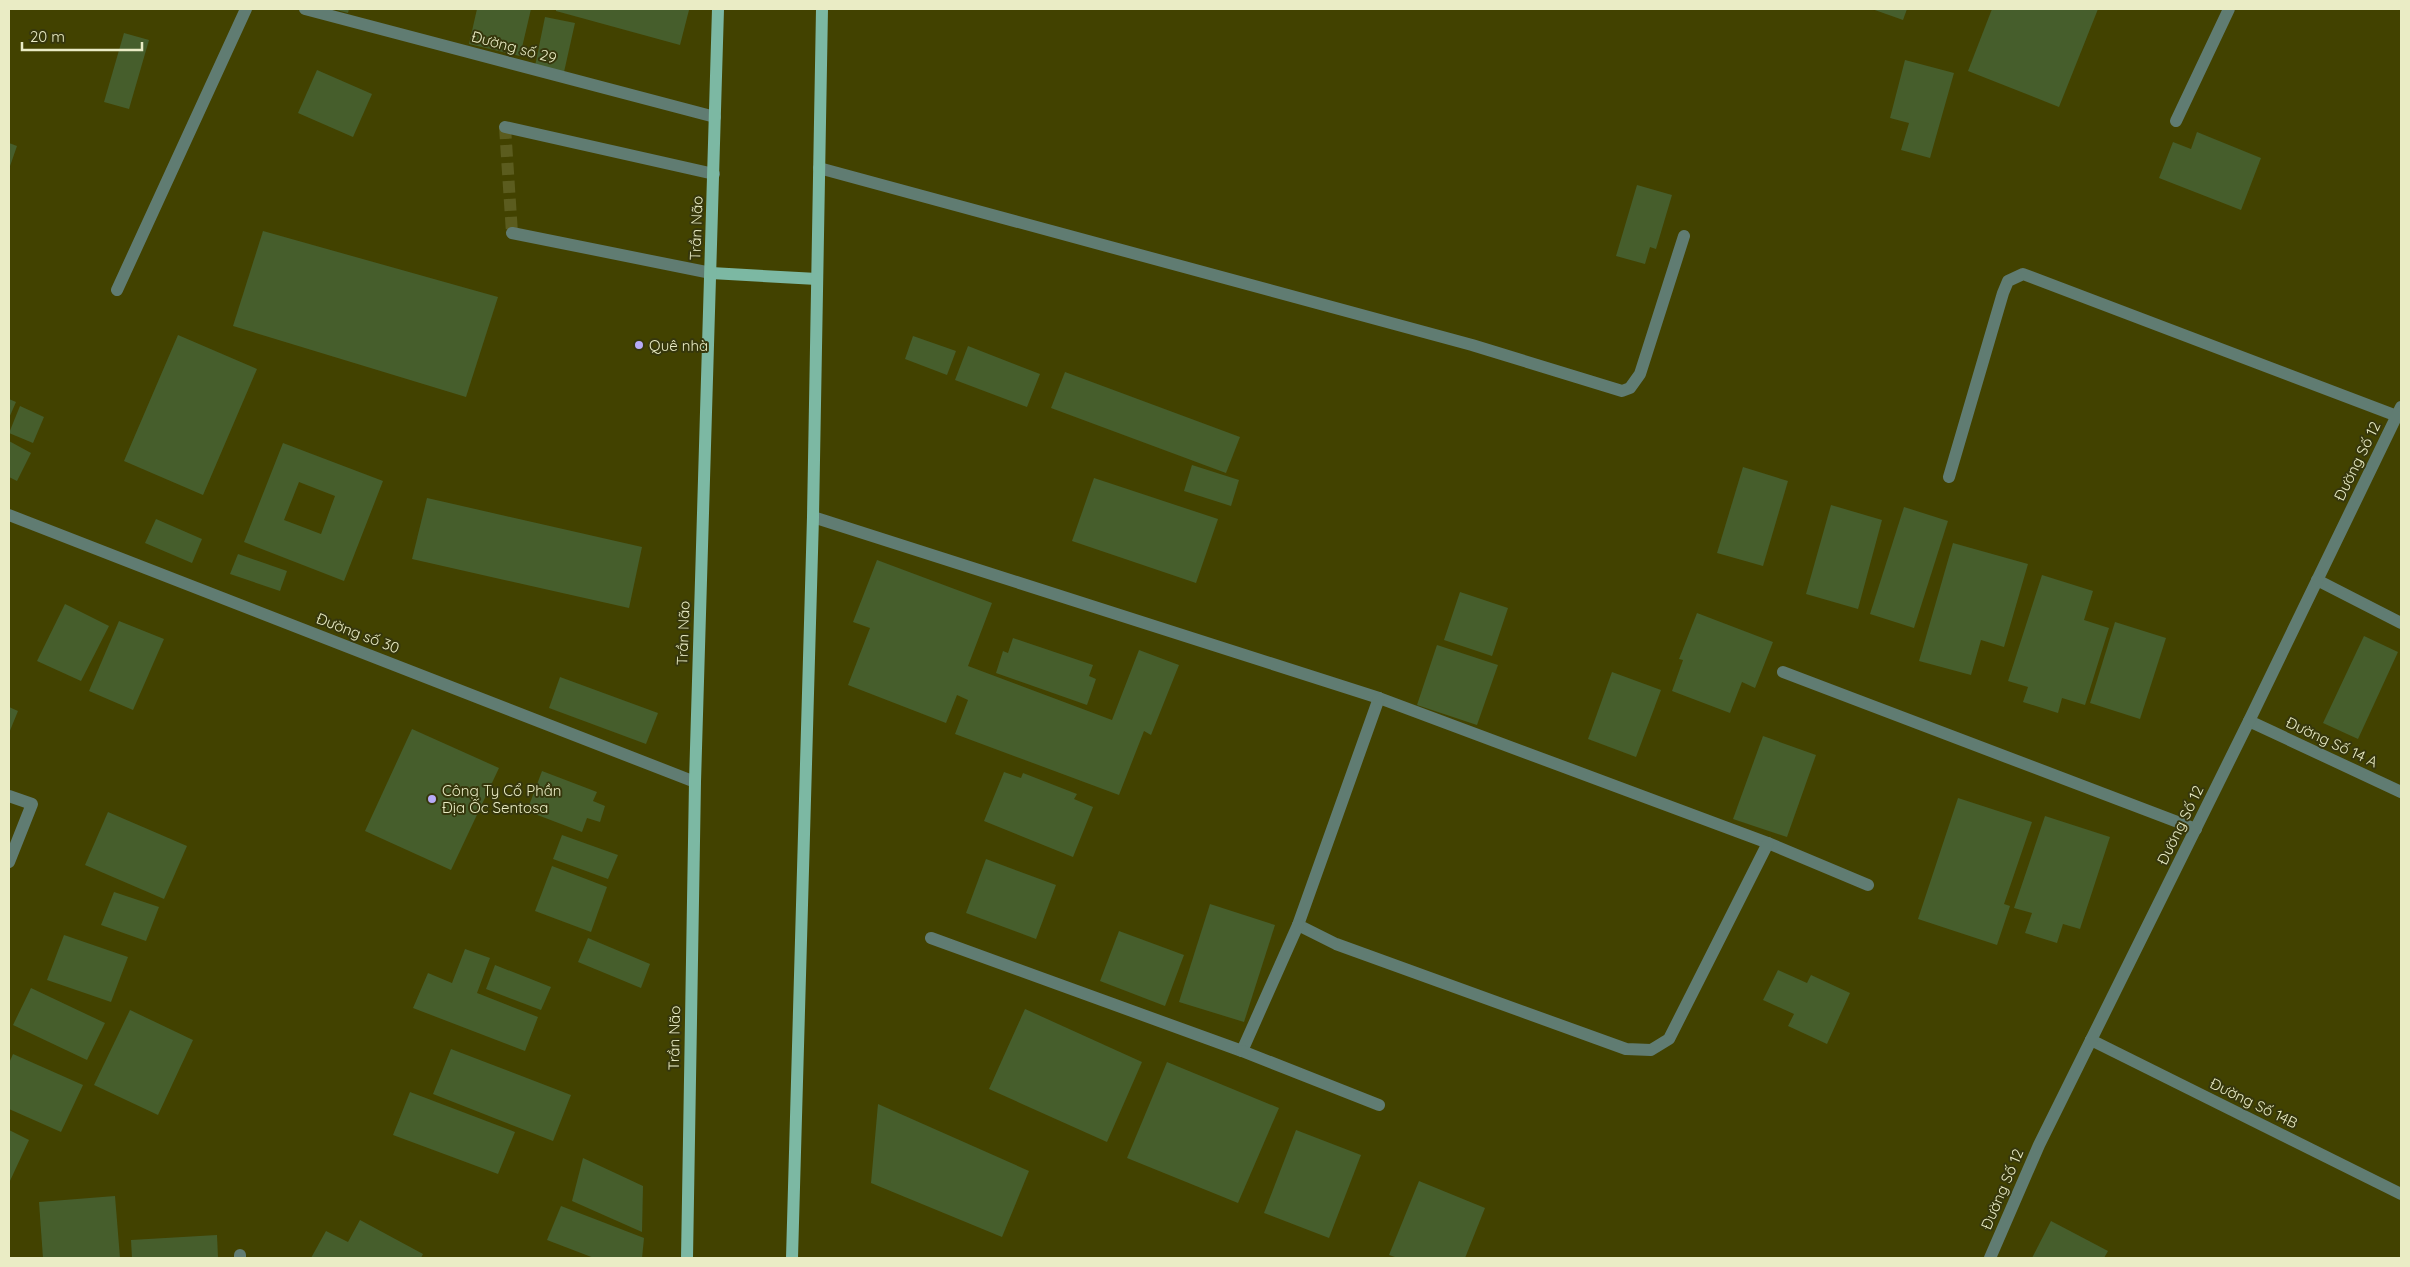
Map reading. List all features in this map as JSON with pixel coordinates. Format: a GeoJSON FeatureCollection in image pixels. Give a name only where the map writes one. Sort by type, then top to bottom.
{"type":"FeatureCollection","features":[{"type":"Feature","properties":{"kind":"main road","name":"Trần Não"},"geometry":{"type":"LineString","coordinates":[[687,1258],[695,782],[718,9]]}},
{"type":"Feature","properties":{"kind":"main road"},"geometry":{"type":"LineString","coordinates":[[792,1258],[813,517],[822,9]]}},
{"type":"Feature","properties":{"kind":"main road"},"geometry":{"type":"LineString","coordinates":[[711,273],[817,279]]}},
{"type":"Feature","properties":{"kind":"street"},"geometry":{"type":"LineString","coordinates":[[117,290],[246,9]]}},
{"type":"Feature","properties":{"kind":"street","name":"Đường số 29"},"geometry":{"type":"LineString","coordinates":[[305,9],[715,117]]}},
{"type":"Feature","properties":{"kind":"street"},"geometry":{"type":"LineString","coordinates":[[2176,121],[2229,9]]}},
{"type":"Feature","properties":{"kind":"street"},"geometry":{"type":"LineString","coordinates":[[505,127],[714,174]]}},
{"type":"Feature","properties":{"kind":"street"},"geometry":{"type":"LineString","coordinates":[[819,168],[1472,345],[1622,391],[1630,388],[1640,374],[1684,236]]}},
{"type":"Feature","properties":{"kind":"street"},"geometry":{"type":"LineString","coordinates":[[512,233],[711,273]]}},
{"type":"Feature","properties":{"kind":"street"},"geometry":{"type":"LineString","coordinates":[[1949,477],[2003,293],[2008,281],[2023,274],[2399,411]]}},
{"type":"Feature","properties":{"kind":"street","name":"Đường Số 12"},"geometry":{"type":"LineString","coordinates":[[1990,1258],[2039,1145],[2249,721],[2399,411]]}},
{"type":"Feature","properties":{"kind":"street","name":"Đường số 30"},"geometry":{"type":"LineString","coordinates":[[9,514],[695,782]]}},
{"type":"Feature","properties":{"kind":"street"},"geometry":{"type":"LineString","coordinates":[[813,517],[1379,698],[1768,843],[1868,885]]}},
{"type":"Feature","properties":{"kind":"street"},"geometry":{"type":"LineString","coordinates":[[2317,580],[2401,623]]}},
{"type":"Feature","properties":{"kind":"street"},"geometry":{"type":"LineString","coordinates":[[1783,672],[2196,829]]}},
{"type":"Feature","properties":{"kind":"street"},"geometry":{"type":"LineString","coordinates":[[1242,1051],[1298,925],[1379,698]]}},
{"type":"Feature","properties":{"kind":"street","name":"Đường Số 14 A"},"geometry":{"type":"LineString","coordinates":[[2249,721],[2401,792]]}},
{"type":"Feature","properties":{"kind":"street"},"geometry":{"type":"LineString","coordinates":[[9,796],[32,804],[9,862]]}},
{"type":"Feature","properties":{"kind":"street"},"geometry":{"type":"LineString","coordinates":[[1298,925],[1336,944],[1626,1049],[1651,1050],[1669,1039],[1768,843]]}},
{"type":"Feature","properties":{"kind":"street"},"geometry":{"type":"LineString","coordinates":[[931,938],[1242,1051],[1379,1105]]}},
{"type":"Feature","properties":{"kind":"street","name":"Đường Số 14B"},"geometry":{"type":"LineString","coordinates":[[2091,1040],[2401,1194]]}},
{"type":"Feature","properties":{"kind":"building"},"geometry":{"type":"Polygon","coordinates":[[[333,9],[349,9],[348,13],[333,9]]]}},
{"type":"Feature","properties":{"kind":"building"},"geometry":{"type":"Polygon","coordinates":[[[477,9],[531,9],[520,56],[469,44],[477,9]]]}},
{"type":"Feature","properties":{"kind":"building"},"geometry":{"type":"Polygon","coordinates":[[[556,9],[689,10],[680,45],[556,11],[556,9]]]}},
{"type":"Feature","properties":{"kind":"building"},"geometry":{"type":"Polygon","coordinates":[[[1872,9],[1907,9],[1903,20],[1872,9]]]}},
{"type":"Feature","properties":{"kind":"building"},"geometry":{"type":"Polygon","coordinates":[[[1992,9],[2098,9],[2059,107],[1968,71],[1992,9]]]}},
{"type":"Feature","properties":{"kind":"building"},"geometry":{"type":"Polygon","coordinates":[[[545,17],[575,23],[564,72],[535,66],[545,17]]]}},
{"type":"Feature","properties":{"kind":"building"},"geometry":{"type":"Polygon","coordinates":[[[124,33],[149,40],[129,109],[104,102],[124,33]]]}},
{"type":"Feature","properties":{"kind":"building"},"geometry":{"type":"Polygon","coordinates":[[[1905,60],[1954,73],[1930,158],[1901,150],[1909,123],[1890,118],[1905,60]]]}},
{"type":"Feature","properties":{"kind":"building"},"geometry":{"type":"Polygon","coordinates":[[[317,70],[372,94],[353,137],[298,113],[317,70]]]}},
{"type":"Feature","properties":{"kind":"building"},"geometry":{"type":"Polygon","coordinates":[[[2197,132],[2261,158],[2241,210],[2159,178],[2173,142],[2191,149],[2197,132]]]}},
{"type":"Feature","properties":{"kind":"building"},"geometry":{"type":"Polygon","coordinates":[[[9,143],[17,146],[9,169],[9,143]]]}},
{"type":"Feature","properties":{"kind":"building"},"geometry":{"type":"Polygon","coordinates":[[[1637,185],[1672,195],[1656,249],[1650,247],[1645,264],[1616,256],[1637,185]]]}},
{"type":"Feature","properties":{"kind":"building"},"geometry":{"type":"Polygon","coordinates":[[[263,231],[498,297],[466,397],[233,326],[263,231]]]}},
{"type":"Feature","properties":{"kind":"building"},"geometry":{"type":"Polygon","coordinates":[[[178,335],[257,369],[203,495],[124,461],[178,335]]]}},
{"type":"Feature","properties":{"kind":"building"},"geometry":{"type":"Polygon","coordinates":[[[913,336],[956,351],[947,375],[905,359],[913,336]]]}},
{"type":"Feature","properties":{"kind":"building"},"geometry":{"type":"Polygon","coordinates":[[[968,346],[1040,374],[1027,407],[955,380],[968,346]]]}},
{"type":"Feature","properties":{"kind":"building"},"geometry":{"type":"Polygon","coordinates":[[[1065,372],[1240,437],[1226,473],[1051,408],[1065,372]]]}},
{"type":"Feature","properties":{"kind":"building"},"geometry":{"type":"Polygon","coordinates":[[[9,399],[16,402],[9,418],[9,399]]]}},
{"type":"Feature","properties":{"kind":"building"},"geometry":{"type":"Polygon","coordinates":[[[20,406],[44,417],[33,443],[9,433],[20,406]]]}},
{"type":"Feature","properties":{"kind":"building"},"geometry":{"type":"Polygon","coordinates":[[[9,441],[31,453],[17,481],[9,477],[9,441]]]}},
{"type":"Feature","properties":{"kind":"building"},"geometry":{"type":"Polygon","coordinates":[[[283,443],[383,481],[344,581],[244,542],[283,443]],[[299,482],[284,520],[321,534],[335,496],[299,482]]]}},
{"type":"Feature","properties":{"kind":"building"},"geometry":{"type":"Polygon","coordinates":[[[1192,465],[1239,480],[1231,506],[1184,491],[1192,465]]]}},
{"type":"Feature","properties":{"kind":"building"},"geometry":{"type":"Polygon","coordinates":[[[1743,467],[1788,481],[1763,566],[1717,553],[1743,467]]]}},
{"type":"Feature","properties":{"kind":"building"},"geometry":{"type":"Polygon","coordinates":[[[1094,478],[1218,519],[1196,583],[1072,541],[1094,478]]]}},
{"type":"Feature","properties":{"kind":"building"},"geometry":{"type":"Polygon","coordinates":[[[427,498],[642,547],[629,608],[412,559],[427,498]]]}},
{"type":"Feature","properties":{"kind":"building"},"geometry":{"type":"Polygon","coordinates":[[[1831,505],[1882,520],[1858,609],[1806,594],[1831,505]]]}},
{"type":"Feature","properties":{"kind":"building"},"geometry":{"type":"Polygon","coordinates":[[[1904,507],[1948,521],[1914,628],[1870,614],[1904,507]]]}},
{"type":"Feature","properties":{"kind":"building"},"geometry":{"type":"Polygon","coordinates":[[[156,519],[202,539],[192,563],[145,543],[156,519]]]}},
{"type":"Feature","properties":{"kind":"building"},"geometry":{"type":"Polygon","coordinates":[[[1953,543],[2028,564],[2004,647],[1981,640],[1971,675],[1919,661],[1953,543]]]}},
{"type":"Feature","properties":{"kind":"building"},"geometry":{"type":"Polygon","coordinates":[[[238,554],[287,571],[280,591],[230,574],[238,554]]]}},
{"type":"Feature","properties":{"kind":"building"},"geometry":{"type":"Polygon","coordinates":[[[877,560],[992,603],[968,666],[1112,720],[1139,650],[1179,665],[1151,735],[1144,731],[1119,795],[955,734],[968,700],[957,695],[946,723],[848,685],[870,628],[853,622],[877,560]]]}},
{"type":"Feature","properties":{"kind":"building"},"geometry":{"type":"Polygon","coordinates":[[[2042,575],[2093,591],[2084,620],[2109,628],[2085,705],[2062,698],[2058,713],[2023,702],[2028,687],[2008,681],[2042,575]]]}},
{"type":"Feature","properties":{"kind":"building"},"geometry":{"type":"Polygon","coordinates":[[[1460,592],[1508,608],[1492,656],[1444,640],[1460,592]]]}},
{"type":"Feature","properties":{"kind":"building"},"geometry":{"type":"Polygon","coordinates":[[[65,604],[109,626],[81,681],[37,661],[65,604]]]}},
{"type":"Feature","properties":{"kind":"building"},"geometry":{"type":"Polygon","coordinates":[[[1697,613],[1773,642],[1755,688],[1742,682],[1730,713],[1672,691],[1683,660],[1679,659],[1697,613]]]}},
{"type":"Feature","properties":{"kind":"building"},"geometry":{"type":"Polygon","coordinates":[[[119,621],[164,639],[133,710],[89,691],[119,621]]]}},
{"type":"Feature","properties":{"kind":"building"},"geometry":{"type":"Polygon","coordinates":[[[2115,622],[2166,638],[2140,719],[2090,703],[2115,622]]]}},
{"type":"Feature","properties":{"kind":"building"},"geometry":{"type":"Polygon","coordinates":[[[2364,636],[2398,652],[2358,739],[2323,723],[2364,636]]]}},
{"type":"Feature","properties":{"kind":"building"},"geometry":{"type":"Polygon","coordinates":[[[1013,638],[1093,665],[1089,676],[1096,679],[1087,705],[996,673],[1003,651],[1008,653],[1013,638]]]}},
{"type":"Feature","properties":{"kind":"building"},"geometry":{"type":"Polygon","coordinates":[[[1437,645],[1498,665],[1477,725],[1417,705],[1437,645]]]}},
{"type":"Feature","properties":{"kind":"building"},"geometry":{"type":"Polygon","coordinates":[[[1612,672],[1661,690],[1636,757],[1588,739],[1612,672]]]}},
{"type":"Feature","properties":{"kind":"building"},"geometry":{"type":"Polygon","coordinates":[[[560,677],[658,713],[646,744],[549,708],[560,677]]]}},
{"type":"Feature","properties":{"kind":"building"},"geometry":{"type":"Polygon","coordinates":[[[9,707],[18,711],[9,733],[9,707]]]}},
{"type":"Feature","properties":{"kind":"building","name":"Công Ty Cổ Phần Địa Ốc Sentosa"},"geometry":{"type":"Polygon","coordinates":[[[412,729],[499,768],[451,870],[365,831],[412,729]]]}},
{"type":"Feature","properties":{"kind":"building"},"geometry":{"type":"Polygon","coordinates":[[[1763,736],[1816,755],[1787,837],[1733,819],[1763,736]]]}},
{"type":"Feature","properties":{"kind":"building"},"geometry":{"type":"Polygon","coordinates":[[[542,771],[597,792],[593,801],[605,806],[600,822],[587,818],[582,832],[527,811],[542,771]]]}},
{"type":"Feature","properties":{"kind":"building"},"geometry":{"type":"Polygon","coordinates":[[[1004,772],[1021,778],[1023,773],[1077,794],[1074,799],[1093,807],[1073,857],[984,821],[1004,772]]]}},
{"type":"Feature","properties":{"kind":"building"},"geometry":{"type":"Polygon","coordinates":[[[1958,798],[2032,822],[2004,904],[2010,906],[1997,945],[1918,919],[1958,798]]]}},
{"type":"Feature","properties":{"kind":"building"},"geometry":{"type":"Polygon","coordinates":[[[108,812],[187,846],[164,899],[85,865],[108,812]]]}},
{"type":"Feature","properties":{"kind":"building"},"geometry":{"type":"Polygon","coordinates":[[[2045,816],[2110,837],[2080,929],[2063,924],[2057,943],[2025,933],[2032,913],[2014,908],[2045,816]]]}},
{"type":"Feature","properties":{"kind":"building"},"geometry":{"type":"Polygon","coordinates":[[[562,835],[618,855],[608,879],[553,859],[562,835]]]}},
{"type":"Feature","properties":{"kind":"building"},"geometry":{"type":"Polygon","coordinates":[[[986,859],[1056,885],[1036,939],[966,913],[986,859]]]}},
{"type":"Feature","properties":{"kind":"building"},"geometry":{"type":"Polygon","coordinates":[[[552,866],[607,887],[591,932],[535,911],[552,866]]]}},
{"type":"Feature","properties":{"kind":"building"},"geometry":{"type":"Polygon","coordinates":[[[114,892],[159,907],[146,941],[101,925],[114,892]]]}},
{"type":"Feature","properties":{"kind":"building"},"geometry":{"type":"Polygon","coordinates":[[[1210,904],[1275,925],[1244,1022],[1179,1002],[1210,904]]]}},
{"type":"Feature","properties":{"kind":"building"},"geometry":{"type":"Polygon","coordinates":[[[1119,931],[1184,955],[1165,1006],[1100,981],[1119,931]]]}},
{"type":"Feature","properties":{"kind":"building"},"geometry":{"type":"Polygon","coordinates":[[[64,935],[128,957],[111,1002],[47,980],[64,935]]]}},
{"type":"Feature","properties":{"kind":"building"},"geometry":{"type":"Polygon","coordinates":[[[588,938],[650,964],[641,988],[578,962],[588,938]]]}},
{"type":"Feature","properties":{"kind":"building"},"geometry":{"type":"Polygon","coordinates":[[[465,949],[490,958],[477,993],[538,1017],[525,1051],[413,1008],[428,973],[452,983],[465,949]]]}},
{"type":"Feature","properties":{"kind":"building"},"geometry":{"type":"Polygon","coordinates":[[[495,965],[551,987],[541,1010],[486,989],[495,965]]]}},
{"type":"Feature","properties":{"kind":"building"},"geometry":{"type":"Polygon","coordinates":[[[1778,970],[1807,983],[1811,975],[1850,993],[1827,1044],[1788,1026],[1794,1014],[1763,1000],[1778,970]]]}},
{"type":"Feature","properties":{"kind":"building"},"geometry":{"type":"Polygon","coordinates":[[[31,988],[105,1023],[87,1060],[13,1025],[31,988]]]}},
{"type":"Feature","properties":{"kind":"building"},"geometry":{"type":"Polygon","coordinates":[[[1025,1009],[1142,1062],[1107,1142],[989,1089],[1025,1009]]]}},
{"type":"Feature","properties":{"kind":"building"},"geometry":{"type":"Polygon","coordinates":[[[130,1010],[193,1040],[158,1115],[94,1085],[130,1010]]]}},
{"type":"Feature","properties":{"kind":"building"},"geometry":{"type":"Polygon","coordinates":[[[451,1049],[571,1095],[553,1141],[433,1094],[451,1049]]]}},
{"type":"Feature","properties":{"kind":"building"},"geometry":{"type":"Polygon","coordinates":[[[13,1054],[83,1085],[61,1132],[9,1109],[9,1063],[13,1054]]]}},
{"type":"Feature","properties":{"kind":"building"},"geometry":{"type":"Polygon","coordinates":[[[1167,1062],[1279,1108],[1238,1203],[1127,1158],[1167,1062]]]}},
{"type":"Feature","properties":{"kind":"building"},"geometry":{"type":"Polygon","coordinates":[[[410,1092],[515,1132],[498,1174],[393,1135],[410,1092]]]}},
{"type":"Feature","properties":{"kind":"building"},"geometry":{"type":"Polygon","coordinates":[[[878,1104],[1029,1171],[1002,1237],[871,1183],[878,1104]]]}},
{"type":"Feature","properties":{"kind":"building"},"geometry":{"type":"Polygon","coordinates":[[[9,1130],[29,1140],[9,1183],[9,1130]]]}},
{"type":"Feature","properties":{"kind":"building"},"geometry":{"type":"Polygon","coordinates":[[[1296,1130],[1361,1155],[1329,1238],[1264,1213],[1296,1130]]]}},
{"type":"Feature","properties":{"kind":"building"},"geometry":{"type":"Polygon","coordinates":[[[583,1158],[643,1186],[642,1232],[572,1201],[583,1158]]]}},
{"type":"Feature","properties":{"kind":"building"},"geometry":{"type":"Polygon","coordinates":[[[1419,1181],[1485,1208],[1465,1258],[1398,1258],[1389,1255],[1419,1181]]]}},
{"type":"Feature","properties":{"kind":"building"},"geometry":{"type":"Polygon","coordinates":[[[115,1196],[120,1258],[43,1258],[39,1202],[115,1196]]]}},
{"type":"Feature","properties":{"kind":"building"},"geometry":{"type":"Polygon","coordinates":[[[561,1206],[644,1238],[642,1258],[594,1258],[547,1240],[561,1206]]]}},
{"type":"Feature","properties":{"kind":"building"},"geometry":{"type":"Polygon","coordinates":[[[360,1220],[423,1254],[421,1258],[311,1258],[326,1231],[348,1242],[360,1220]]]}},
{"type":"Feature","properties":{"kind":"building"},"geometry":{"type":"Polygon","coordinates":[[[2051,1221],[2108,1251],[2104,1258],[2032,1258],[2051,1221]]]}},
{"type":"Feature","properties":{"kind":"building"},"geometry":{"type":"Polygon","coordinates":[[[217,1235],[218,1258],[132,1258],[131,1240],[217,1235]]]}},
{"type":"Feature","properties":{"kind":"tunnel"},"geometry":{"type":"LineString","coordinates":[[505,127],[512,233]]}},
{"type":"Feature","properties":{"kind":"place","name":"Quê nhà"},"geometry":{"type":"Point","coordinates":[639,345]}},
{"type":"Feature","properties":{"kind":"place","name":"Công Ty Cổ Phần Địa Ốc Sentosa"},"geometry":{"type":"Point","coordinates":[432,799]}}]}
